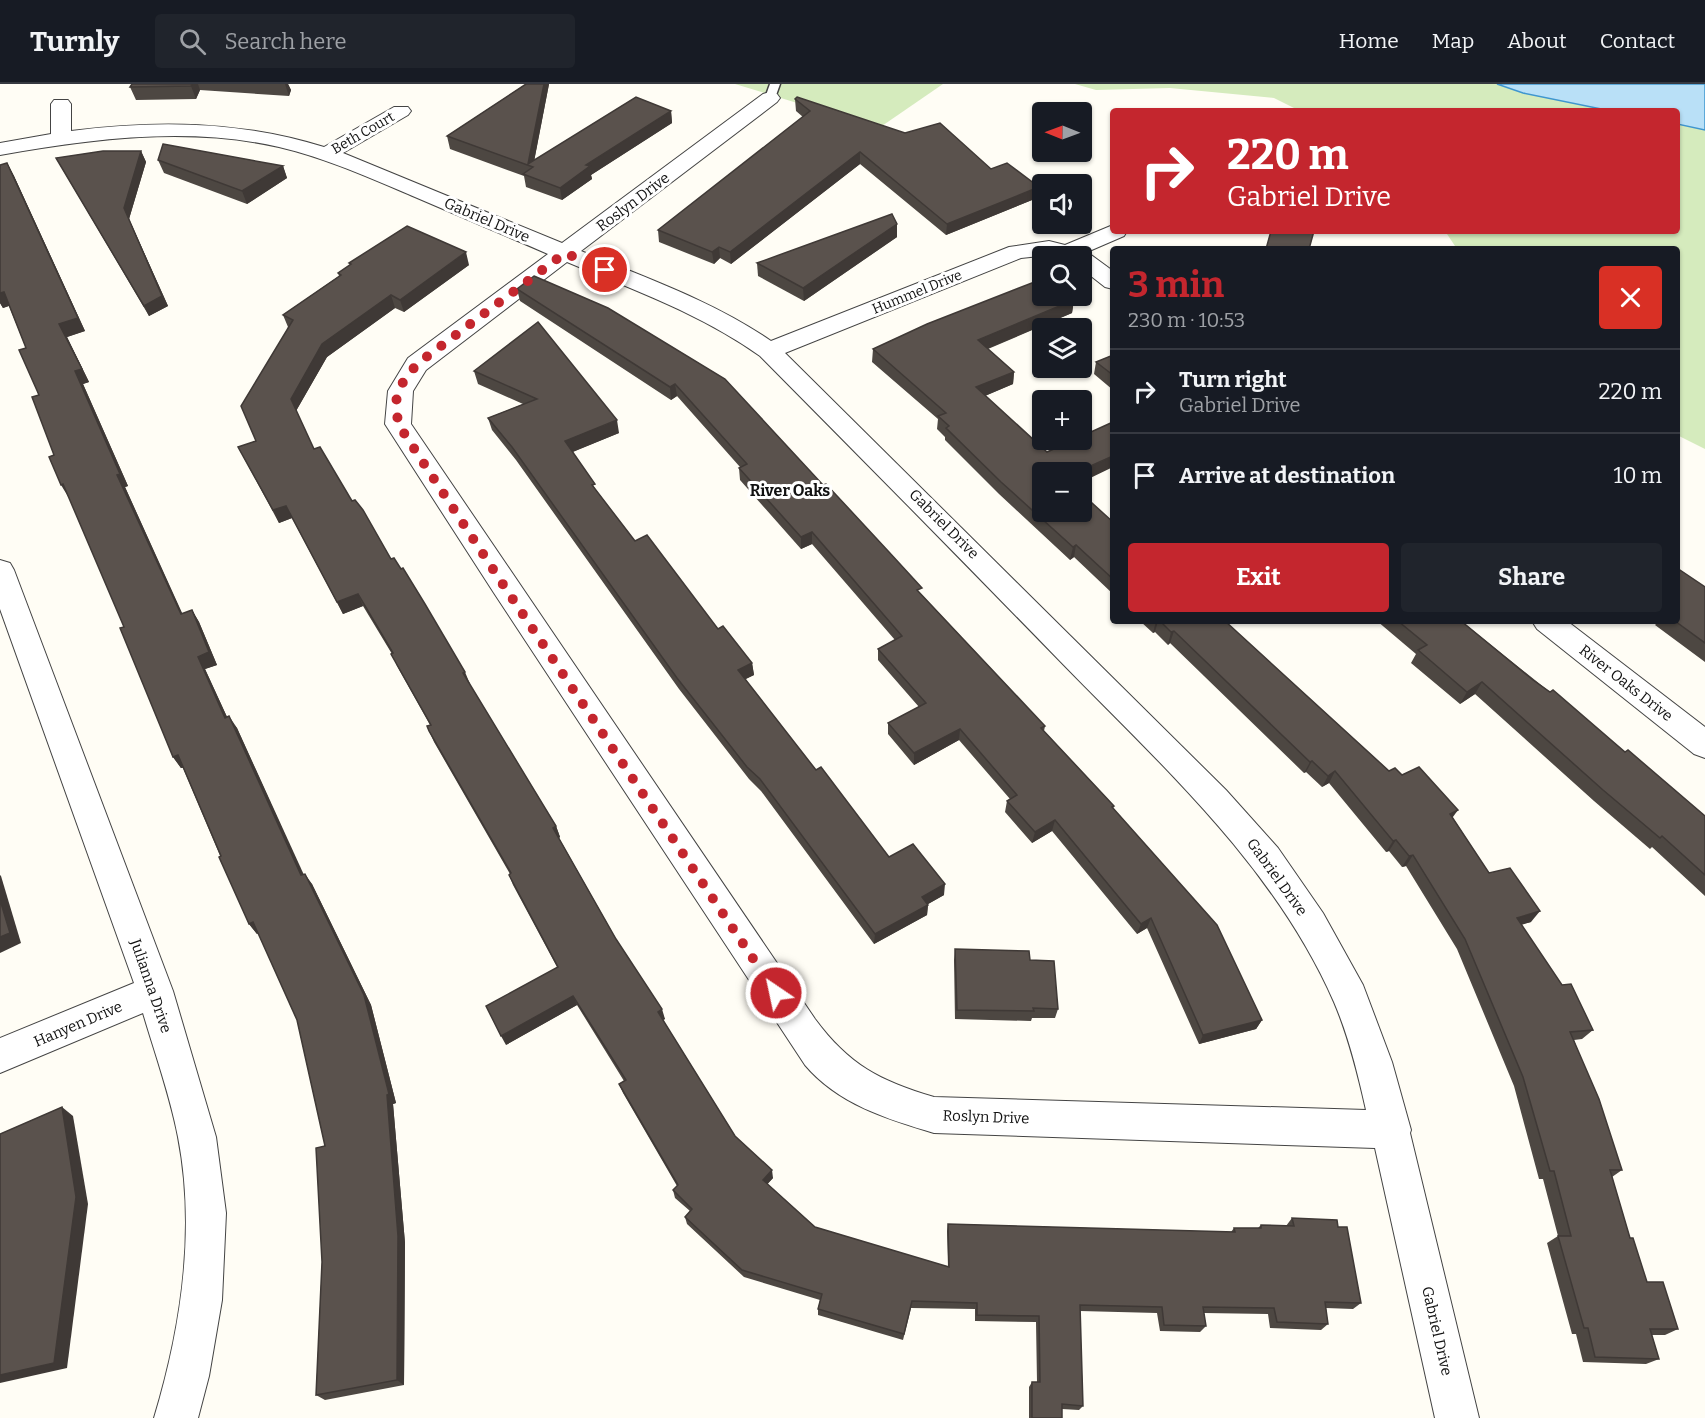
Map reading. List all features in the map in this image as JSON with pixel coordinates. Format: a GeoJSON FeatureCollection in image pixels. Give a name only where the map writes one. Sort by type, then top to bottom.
{"type":"FeatureCollection","features":[{"type":"Feature","properties":{"kind":"street","name":"Roslyn Drive"},"geometry":{"type":"LineString","coordinates":[[772,91],[565,253],[417,364],[403,382],[396,401],[398,424],[788,1012],[828,1064],[857,1086],[890,1103],[934,1115],[1392,1130]]}},
{"type":"Feature","properties":{"kind":"street"},"geometry":{"type":"LineString","coordinates":[[61,104],[61,140]]}},
{"type":"Feature","properties":{"kind":"street","name":"Beth Court"},"geometry":{"type":"LineString","coordinates":[[325,154],[401,111]]}},
{"type":"Feature","properties":{"kind":"street","name":"Gabriel Drive"},"geometry":{"type":"LineString","coordinates":[[0,149],[61,140],[172,129],[253,136],[295,144],[404,185],[705,312],[739,330],[769,351],[1215,800],[1266,858],[1311,924],[1350,997],[1374,1062],[1392,1130],[1458,1418]]}},
{"type":"Feature","properties":{"kind":"street"},"geometry":{"type":"LineString","coordinates":[[1091,246],[1111,234]]}},
{"type":"Feature","properties":{"kind":"street","name":"Hummel Drive"},"geometry":{"type":"LineString","coordinates":[[769,351],[1017,252],[1032,249]]}},
{"type":"Feature","properties":{"kind":"street"},"geometry":{"type":"LineString","coordinates":[[1092,267],[1110,280]]}},
{"type":"Feature","properties":{"kind":"street","name":"Julianna Drive"},"geometry":{"type":"LineString","coordinates":[[0,570],[155,990],[198,1137],[206,1213],[201,1300],[188,1376],[176,1418]]}},
{"type":"Feature","properties":{"kind":"street","name":"River Oaks Drive"},"geometry":{"type":"LineString","coordinates":[[1551,624],[1705,744]]}},
{"type":"Feature","properties":{"kind":"street","name":"Hanyen Drive"},"geometry":{"type":"LineString","coordinates":[[0,1056],[155,990]]}},
{"type":"Feature","properties":{"kind":"green space"},"geometry":{"type":"Polygon","coordinates":[[[735,84],[943,84],[879,128],[735,84]]]}},
{"type":"Feature","properties":{"kind":"green space"},"geometry":{"type":"Polygon","coordinates":[[[1075,84],[1497,84],[1523,93],[1596,108],[1294,108],[1274,98],[1170,88],[1096,90],[1075,84]]]}},
{"type":"Feature","properties":{"kind":"green space"},"geometry":{"type":"Polygon","coordinates":[[[1680,125],[1705,130],[1705,449],[1680,436],[1680,246],[1455,246],[1447,234],[1680,234],[1680,125]]]}},
{"type":"Feature","properties":{"kind":"water"},"geometry":{"type":"Polygon","coordinates":[[[1497,84],[1705,84],[1705,130],[1680,125],[1680,108],[1596,108],[1523,93],[1497,84]]]}},
{"type":"Feature","properties":{"kind":"building"},"geometry":{"type":"Polygon","coordinates":[[[132,84],[192,84],[191,86],[130,87],[132,84]]]}},
{"type":"Feature","properties":{"kind":"building"},"geometry":{"type":"Polygon","coordinates":[[[526,84],[544,84],[528,164],[636,97],[671,111],[586,165],[590,166],[560,188],[523,174],[533,167],[447,136],[526,84]]]}},
{"type":"Feature","properties":{"kind":"building"},"geometry":{"type":"Polygon","coordinates":[[[797,97],[905,133],[940,123],[991,169],[1007,163],[1032,182],[1032,190],[947,224],[860,152],[730,252],[719,247],[712,252],[658,230],[810,111],[795,99],[797,97]]]}},
{"type":"Feature","properties":{"kind":"building"},"geometry":{"type":"Polygon","coordinates":[[[163,144],[283,166],[242,191],[158,160],[163,144]]]}},
{"type":"Feature","properties":{"kind":"building"},"geometry":{"type":"Polygon","coordinates":[[[103,151],[141,151],[124,208],[162,296],[144,306],[56,158],[103,151]]]}},
{"type":"Feature","properties":{"kind":"building"},"geometry":{"type":"Polygon","coordinates":[[[7,163],[78,318],[59,324],[82,369],[75,371],[120,474],[117,475],[181,614],[192,610],[209,652],[198,657],[225,718],[229,716],[301,875],[305,874],[364,995],[389,1094],[387,1095],[398,1236],[397,1380],[316,1395],[322,1262],[316,1148],[325,1146],[297,1020],[253,922],[249,924],[178,755],[173,757],[120,628],[124,627],[63,484],[61,485],[49,457],[54,455],[32,397],[39,395],[19,350],[26,348],[4,292],[0,293],[0,165],[7,163]]]}},
{"type":"Feature","properties":{"kind":"building"},"geometry":{"type":"Polygon","coordinates":[[[892,214],[897,224],[803,288],[757,263],[892,214]]]}},
{"type":"Feature","properties":{"kind":"building"},"geometry":{"type":"Polygon","coordinates":[[[407,226],[466,252],[400,300],[391,295],[322,344],[291,399],[314,449],[320,447],[352,501],[355,500],[363,510],[391,559],[394,558],[401,569],[403,568],[425,604],[465,672],[463,673],[556,826],[553,828],[616,939],[662,1009],[658,1012],[735,1136],[772,1170],[763,1180],[815,1227],[949,1267],[948,1224],[1235,1232],[1234,1228],[1261,1228],[1261,1225],[1294,1226],[1292,1218],[1337,1220],[1338,1227],[1347,1227],[1361,1303],[1325,1302],[1328,1324],[1277,1322],[1274,1308],[1203,1307],[1206,1326],[1164,1325],[1162,1307],[1080,1305],[1083,1406],[1062,1404],[1062,1418],[1032,1418],[1032,1382],[1040,1382],[1039,1316],[977,1315],[977,1303],[912,1301],[904,1334],[818,1309],[822,1294],[742,1270],[685,1217],[692,1209],[673,1190],[678,1185],[619,1084],[626,1080],[573,996],[501,1036],[486,1006],[558,967],[509,875],[511,873],[429,731],[427,726],[431,725],[391,654],[393,653],[358,594],[337,602],[286,506],[273,510],[238,447],[256,441],[241,406],[293,320],[283,315],[341,275],[338,273],[351,264],[349,263],[407,226]]]}},
{"type":"Feature","properties":{"kind":"building"},"geometry":{"type":"Polygon","coordinates":[[[1270,234],[1313,234],[1310,246],[1267,246],[1270,234]]]}},
{"type":"Feature","properties":{"kind":"building"},"geometry":{"type":"Polygon","coordinates":[[[534,276],[608,308],[725,379],[922,588],[917,590],[1045,726],[1041,728],[1114,806],[1112,807],[1217,925],[1262,1020],[1203,1035],[1151,918],[1141,924],[1055,820],[1035,832],[1007,801],[1017,795],[960,729],[914,753],[888,723],[926,703],[878,649],[902,636],[812,532],[801,537],[739,468],[747,464],[675,384],[670,387],[517,289],[534,276]]]}},
{"type":"Feature","properties":{"kind":"building"},"geometry":{"type":"Polygon","coordinates":[[[1032,283],[1032,306],[1060,306],[978,340],[1014,372],[976,387],[1032,438],[1032,450],[1047,452],[1092,450],[1092,431],[1110,423],[1110,457],[1092,465],[1092,462],[1032,462],[1032,510],[946,428],[949,426],[938,416],[946,413],[873,349],[927,324],[1032,283]]]}},
{"type":"Feature","properties":{"kind":"building"},"geometry":{"type":"Polygon","coordinates":[[[538,322],[617,420],[565,441],[595,484],[592,485],[635,541],[647,535],[718,629],[723,626],[752,663],[738,670],[816,770],[821,767],[889,857],[913,844],[945,884],[922,897],[928,905],[875,934],[760,779],[747,767],[677,678],[512,447],[488,418],[537,399],[474,371],[538,322]]]}},
{"type":"Feature","properties":{"kind":"building"},"geometry":{"type":"Polygon","coordinates":[[[1110,356],[1110,373],[1096,362],[1110,356]]]}},
{"type":"Feature","properties":{"kind":"building"},"geometry":{"type":"Polygon","coordinates":[[[1092,503],[1110,519],[1110,576],[1076,545],[1073,547],[1045,522],[1092,522],[1092,503]]]}},
{"type":"Feature","properties":{"kind":"building"},"geometry":{"type":"Polygon","coordinates":[[[1680,570],[1705,587],[1705,643],[1679,624],[1680,570]]]}},
{"type":"Feature","properties":{"kind":"building"},"geometry":{"type":"Polygon","coordinates":[[[1163,624],[1228,624],[1389,771],[1395,768],[1402,775],[1419,767],[1458,810],[1450,814],[1489,873],[1510,868],[1540,911],[1517,918],[1562,985],[1571,984],[1593,1030],[1570,1032],[1599,1099],[1622,1170],[1610,1170],[1630,1238],[1633,1238],[1647,1282],[1663,1282],[1678,1329],[1650,1329],[1659,1359],[1595,1357],[1588,1328],[1584,1328],[1558,1236],[1571,1236],[1554,1171],[1550,1171],[1523,1077],[1465,939],[1413,855],[1409,856],[1396,840],[1393,841],[1335,771],[1328,776],[1312,761],[1310,762],[1174,631],[1171,632],[1163,624]]]}},
{"type":"Feature","properties":{"kind":"building"},"geometry":{"type":"Polygon","coordinates":[[[1402,624],[1465,624],[1533,680],[1550,692],[1553,690],[1625,752],[1628,750],[1705,816],[1705,875],[1662,836],[1660,838],[1603,790],[1482,682],[1467,692],[1418,650],[1427,645],[1402,624]]]}},
{"type":"Feature","properties":{"kind":"building"},"geometry":{"type":"Polygon","coordinates":[[[0,900],[10,933],[0,937],[0,900]]]}},
{"type":"Feature","properties":{"kind":"building"},"geometry":{"type":"Polygon","coordinates":[[[955,949],[1029,951],[1030,960],[1054,961],[1058,1009],[957,1010],[955,949]]]}},
{"type":"Feature","properties":{"kind":"building"},"geometry":{"type":"Polygon","coordinates":[[[62,1107],[76,1197],[54,1363],[0,1375],[0,1134],[62,1107]]]}},
{"type":"Feature","properties":{"kind":"district","name":"River Oaks"},"geometry":{"type":"Point","coordinates":[790,490]}},
{"type":"Feature","properties":{"kind":"route"},"geometry":{"type":"LineString","coordinates":[[605,270],[565,253],[463,328],[417,364],[403,382],[396,401],[398,424],[776,993]]}}]}
